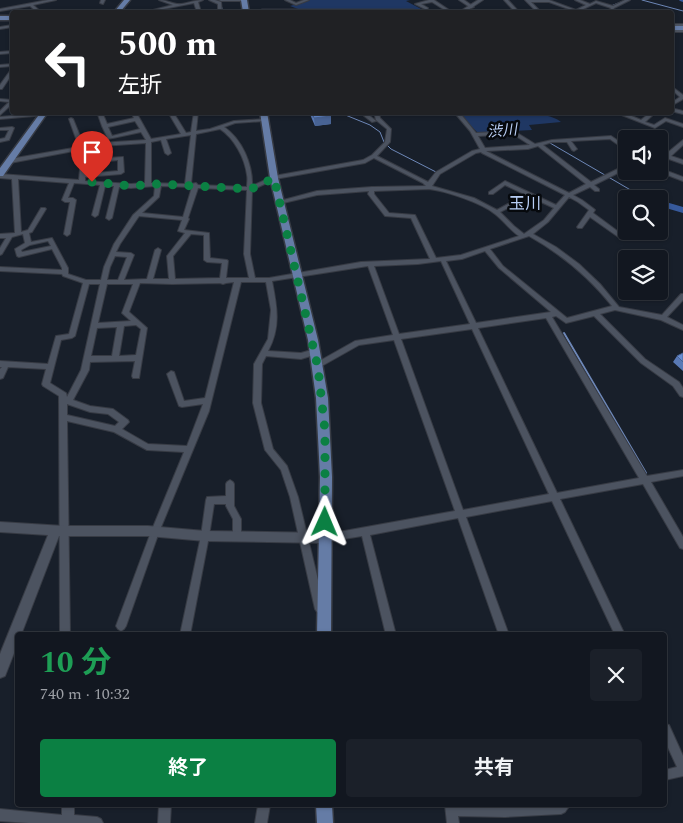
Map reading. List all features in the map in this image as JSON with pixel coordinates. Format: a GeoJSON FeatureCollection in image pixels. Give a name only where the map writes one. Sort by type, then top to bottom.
{"type":"FeatureCollection","features":[{"type":"Feature","properties":{"kind":"main road"},"geometry":{"type":"LineString","coordinates":[[119,10],[127,0]]}},
{"type":"Feature","properties":{"kind":"main road"},"geometry":{"type":"LineString","coordinates":[[3,169],[44,115]]}},
{"type":"Feature","properties":{"kind":"main road"},"geometry":{"type":"LineString","coordinates":[[263,116],[279,202],[318,365],[325,431],[324,632]]}},
{"type":"Feature","properties":{"kind":"main road"},"geometry":{"type":"LineString","coordinates":[[324,807],[325,823]]}},
{"type":"Feature","properties":{"kind":"street"},"geometry":{"type":"LineString","coordinates":[[0,10],[54,0]]}},
{"type":"Feature","properties":{"kind":"street"},"geometry":{"type":"LineString","coordinates":[[161,0],[178,6]]}},
{"type":"Feature","properties":{"kind":"street"},"geometry":{"type":"LineString","coordinates":[[169,3],[176,0]]}},
{"type":"Feature","properties":{"kind":"street"},"geometry":{"type":"LineString","coordinates":[[211,0],[220,3],[220,10]]}},
{"type":"Feature","properties":{"kind":"street"},"geometry":{"type":"LineString","coordinates":[[221,0],[244,0]]}},
{"type":"Feature","properties":{"kind":"street"},"geometry":{"type":"LineString","coordinates":[[287,0],[296,4],[307,0]]}},
{"type":"Feature","properties":{"kind":"street"},"geometry":{"type":"LineString","coordinates":[[426,10],[417,4],[431,0],[446,10]]}},
{"type":"Feature","properties":{"kind":"street"},"geometry":{"type":"LineString","coordinates":[[461,0],[472,6]]}},
{"type":"Feature","properties":{"kind":"street"},"geometry":{"type":"LineString","coordinates":[[465,10],[481,0]]}},
{"type":"Feature","properties":{"kind":"street"},"geometry":{"type":"LineString","coordinates":[[506,0],[515,10]]}},
{"type":"Feature","properties":{"kind":"street"},"geometry":{"type":"LineString","coordinates":[[527,0],[550,0],[572,10]]}},
{"type":"Feature","properties":{"kind":"street"},"geometry":{"type":"LineString","coordinates":[[527,0],[536,10]]}},
{"type":"Feature","properties":{"kind":"street"},"geometry":{"type":"LineString","coordinates":[[576,0],[590,4]]}},
{"type":"Feature","properties":{"kind":"street"},"geometry":{"type":"LineString","coordinates":[[611,10],[613,7],[628,0]]}},
{"type":"Feature","properties":{"kind":"street"},"geometry":{"type":"LineString","coordinates":[[159,10],[198,1]]}},
{"type":"Feature","properties":{"kind":"street"},"geometry":{"type":"LineString","coordinates":[[580,10],[596,2],[613,7]]}},
{"type":"Feature","properties":{"kind":"street"},"geometry":{"type":"LineString","coordinates":[[30,4],[38,10]]}},
{"type":"Feature","properties":{"kind":"street"},"geometry":{"type":"LineString","coordinates":[[429,10],[438,6]]}},
{"type":"Feature","properties":{"kind":"street"},"geometry":{"type":"LineString","coordinates":[[0,88],[10,75]]}},
{"type":"Feature","properties":{"kind":"street"},"geometry":{"type":"LineString","coordinates":[[1,112],[10,103]]}},
{"type":"Feature","properties":{"kind":"street"},"geometry":{"type":"LineString","coordinates":[[0,118],[27,115]]}},
{"type":"Feature","properties":{"kind":"street"},"geometry":{"type":"LineString","coordinates":[[100,115],[110,138],[143,130]]}},
{"type":"Feature","properties":{"kind":"street"},"geometry":{"type":"LineString","coordinates":[[135,115],[149,141],[148,185]]}},
{"type":"Feature","properties":{"kind":"street"},"geometry":{"type":"LineString","coordinates":[[172,115],[184,134]]}},
{"type":"Feature","properties":{"kind":"street"},"geometry":{"type":"LineString","coordinates":[[188,185],[196,115]]}},
{"type":"Feature","properties":{"kind":"street"},"geometry":{"type":"LineString","coordinates":[[365,115],[374,121]]}},
{"type":"Feature","properties":{"kind":"street"},"geometry":{"type":"LineString","coordinates":[[82,179],[117,185],[196,185],[251,189],[274,178],[354,165],[374,156],[387,142],[390,134],[390,129],[378,119],[377,115]]}},
{"type":"Feature","properties":{"kind":"street"},"geometry":{"type":"LineString","coordinates":[[458,115],[474,135],[482,150],[567,196],[580,201],[592,210],[580,227]]}},
{"type":"Feature","properties":{"kind":"street"},"geometry":{"type":"LineString","coordinates":[[624,115],[655,127],[665,119],[683,126]]}},
{"type":"Feature","properties":{"kind":"street"},"geometry":{"type":"LineString","coordinates":[[642,122],[650,115]]}},
{"type":"Feature","properties":{"kind":"street"},"geometry":{"type":"LineString","coordinates":[[3,169],[82,148],[149,141],[263,116]]}},
{"type":"Feature","properties":{"kind":"street"},"geometry":{"type":"LineString","coordinates":[[71,119],[82,148]]}},
{"type":"Feature","properties":{"kind":"street"},"geometry":{"type":"LineString","coordinates":[[104,126],[137,119]]}},
{"type":"Feature","properties":{"kind":"street"},"geometry":{"type":"LineString","coordinates":[[221,126],[232,134],[248,166],[251,189],[247,254],[252,280]]}},
{"type":"Feature","properties":{"kind":"street"},"geometry":{"type":"LineString","coordinates":[[0,129],[12,128],[7,139],[0,140]]}},
{"type":"Feature","properties":{"kind":"street"},"geometry":{"type":"LineString","coordinates":[[474,135],[514,132],[538,146],[597,190]]}},
{"type":"Feature","properties":{"kind":"street"},"geometry":{"type":"LineString","coordinates":[[163,138],[168,153]]}},
{"type":"Feature","properties":{"kind":"street"},"geometry":{"type":"LineString","coordinates":[[279,202],[317,194],[429,186],[438,173],[474,152],[482,150],[538,146],[552,141],[568,140],[610,138],[618,143]]}},
{"type":"Feature","properties":{"kind":"street"},"geometry":{"type":"LineString","coordinates":[[568,140],[574,149]]}},
{"type":"Feature","properties":{"kind":"street"},"geometry":{"type":"LineString","coordinates":[[668,155],[683,142]]}},
{"type":"Feature","properties":{"kind":"street"},"geometry":{"type":"LineString","coordinates":[[82,179],[83,170],[98,145]]}},
{"type":"Feature","properties":{"kind":"street"},"geometry":{"type":"LineString","coordinates":[[374,156],[429,186],[475,199],[496,212],[513,230],[557,250],[581,268],[605,292],[617,308]]}},
{"type":"Feature","properties":{"kind":"street"},"geometry":{"type":"LineString","coordinates":[[668,156],[683,162]]}},
{"type":"Feature","properties":{"kind":"street"},"geometry":{"type":"LineString","coordinates":[[3,169],[15,177],[72,181],[121,172],[121,158],[90,161]]}},
{"type":"Feature","properties":{"kind":"street"},"geometry":{"type":"LineString","coordinates":[[54,247],[19,255],[18,249],[28,244],[50,239],[54,247],[65,272],[65,275],[86,282],[269,280],[298,277],[332,268],[370,263],[443,260],[462,257],[526,235],[546,221],[567,196],[618,171]]}},
{"type":"Feature","properties":{"kind":"street"},"geometry":{"type":"LineString","coordinates":[[668,173],[683,179]]}},
{"type":"Feature","properties":{"kind":"street"},"geometry":{"type":"LineString","coordinates":[[15,177],[18,234]]}},
{"type":"Feature","properties":{"kind":"street"},"geometry":{"type":"LineString","coordinates":[[67,234],[73,200],[65,200],[72,181]]}},
{"type":"Feature","properties":{"kind":"street"},"geometry":{"type":"LineString","coordinates":[[95,215],[103,183]]}},
{"type":"Feature","properties":{"kind":"street"},"geometry":{"type":"LineString","coordinates":[[491,193],[504,183],[557,208]]}},
{"type":"Feature","properties":{"kind":"street"},"geometry":{"type":"LineString","coordinates":[[66,632],[59,531],[63,417],[66,400],[85,370],[104,282],[113,254],[138,214],[158,196],[158,184]]}},
{"type":"Feature","properties":{"kind":"street"},"geometry":{"type":"LineString","coordinates":[[109,218],[117,185]]}},
{"type":"Feature","properties":{"kind":"street"},"geometry":{"type":"LineString","coordinates":[[196,185],[181,230],[207,234],[207,260],[225,261],[222,282]]}},
{"type":"Feature","properties":{"kind":"street"},"geometry":{"type":"LineString","coordinates":[[372,189],[372,194],[387,215],[413,216],[434,261]]}},
{"type":"Feature","properties":{"kind":"street"},"geometry":{"type":"LineString","coordinates":[[496,212],[510,206],[525,193]]}},
{"type":"Feature","properties":{"kind":"street"},"geometry":{"type":"LineString","coordinates":[[0,236],[10,236],[30,231],[43,209]]}},
{"type":"Feature","properties":{"kind":"street"},"geometry":{"type":"LineString","coordinates":[[138,214],[186,219]]}},
{"type":"Feature","properties":{"kind":"street"},"geometry":{"type":"LineString","coordinates":[[590,214],[618,234]]}},
{"type":"Feature","properties":{"kind":"street"},"geometry":{"type":"LineString","coordinates":[[172,282],[170,257],[189,232]]}},
{"type":"Feature","properties":{"kind":"street"},"geometry":{"type":"LineString","coordinates":[[26,233],[28,244]]}},
{"type":"Feature","properties":{"kind":"street"},"geometry":{"type":"LineString","coordinates":[[0,252],[10,236]]}},
{"type":"Feature","properties":{"kind":"street"},"geometry":{"type":"LineString","coordinates":[[487,249],[501,267],[552,315],[566,322],[617,308],[663,318],[683,328]]}},
{"type":"Feature","properties":{"kind":"street"},"geometry":{"type":"LineString","coordinates":[[149,282],[158,250]]}},
{"type":"Feature","properties":{"kind":"street"},"geometry":{"type":"LineString","coordinates":[[113,254],[131,255],[120,282]]}},
{"type":"Feature","properties":{"kind":"street"},"geometry":{"type":"LineString","coordinates":[[156,257],[170,257]]}},
{"type":"Feature","properties":{"kind":"street"},"geometry":{"type":"LineString","coordinates":[[443,260],[619,632]]}},
{"type":"Feature","properties":{"kind":"street"},"geometry":{"type":"LineString","coordinates":[[370,263],[503,632]]}},
{"type":"Feature","properties":{"kind":"street"},"geometry":{"type":"LineString","coordinates":[[0,268],[65,272]]}},
{"type":"Feature","properties":{"kind":"street"},"geometry":{"type":"LineString","coordinates":[[269,280],[274,310],[271,339],[258,364],[256,374],[257,403],[269,450],[284,468],[324,623]]}},
{"type":"Feature","properties":{"kind":"street"},"geometry":{"type":"LineString","coordinates":[[121,626],[155,532],[208,400],[238,281]]}},
{"type":"Feature","properties":{"kind":"street"},"geometry":{"type":"LineString","coordinates":[[86,282],[72,336],[58,338],[46,384],[63,395],[66,400],[90,409],[110,410],[125,422],[116,429]]}},
{"type":"Feature","properties":{"kind":"street"},"geometry":{"type":"LineString","coordinates":[[136,282],[126,313],[144,328],[136,376]]}},
{"type":"Feature","properties":{"kind":"street"},"geometry":{"type":"LineString","coordinates":[[663,318],[683,296]]}},
{"type":"Feature","properties":{"kind":"street"},"geometry":{"type":"LineString","coordinates":[[596,314],[643,361],[682,390]]}},
{"type":"Feature","properties":{"kind":"street"},"geometry":{"type":"LineString","coordinates":[[318,365],[357,343],[552,315]]}},
{"type":"Feature","properties":{"kind":"street"},"geometry":{"type":"LineString","coordinates":[[552,315],[683,545]]}},
{"type":"Feature","properties":{"kind":"street"},"geometry":{"type":"LineString","coordinates":[[95,326],[138,323]]}},
{"type":"Feature","properties":{"kind":"street"},"geometry":{"type":"LineString","coordinates":[[115,358],[122,324]]}},
{"type":"Feature","properties":{"kind":"street"},"geometry":{"type":"LineString","coordinates":[[264,353],[300,356],[315,352]]}},
{"type":"Feature","properties":{"kind":"street"},"geometry":{"type":"LineString","coordinates":[[87,360],[139,358]]}},
{"type":"Feature","properties":{"kind":"street"},"geometry":{"type":"LineString","coordinates":[[0,376],[3,365],[50,367]]}},
{"type":"Feature","properties":{"kind":"street"},"geometry":{"type":"LineString","coordinates":[[171,374],[182,404],[208,400]]}},
{"type":"Feature","properties":{"kind":"street"},"geometry":{"type":"LineString","coordinates":[[63,417],[116,429],[147,447],[189,449]]}},
{"type":"Feature","properties":{"kind":"street"},"geometry":{"type":"LineString","coordinates":[[0,526],[59,531],[155,532],[205,536],[325,538],[683,473]]}},
{"type":"Feature","properties":{"kind":"street"},"geometry":{"type":"LineString","coordinates":[[230,484],[230,506],[237,518],[237,537]]}},
{"type":"Feature","properties":{"kind":"street"},"geometry":{"type":"LineString","coordinates":[[186,632],[205,536],[210,500],[230,500]]}},
{"type":"Feature","properties":{"kind":"street"},"geometry":{"type":"LineString","coordinates":[[16,632],[59,531]]}},
{"type":"Feature","properties":{"kind":"street"},"geometry":{"type":"LineString","coordinates":[[365,532],[390,632]]}},
{"type":"Feature","properties":{"kind":"street"},"geometry":{"type":"LineString","coordinates":[[0,671],[15,635]]}},
{"type":"Feature","properties":{"kind":"street"},"geometry":{"type":"LineString","coordinates":[[667,734],[683,769],[667,774]]}},
{"type":"Feature","properties":{"kind":"street"},"geometry":{"type":"LineString","coordinates":[[69,807],[74,822]]}},
{"type":"Feature","properties":{"kind":"street"},"geometry":{"type":"LineString","coordinates":[[164,807],[164,823]]}},
{"type":"Feature","properties":{"kind":"street"},"geometry":{"type":"LineString","coordinates":[[261,823],[264,807]]}},
{"type":"Feature","properties":{"kind":"street"},"geometry":{"type":"LineString","coordinates":[[453,823],[452,808],[505,811],[561,807]]}},
{"type":"Feature","properties":{"kind":"street"},"geometry":{"type":"LineString","coordinates":[[0,815],[97,823]]}},
{"type":"Feature","properties":{"kind":"shaded area"},"geometry":{"type":"Polygon","coordinates":[[[310,0],[410,0],[406,1],[423,10],[298,9],[290,6],[310,0]]]}},
{"type":"Feature","properties":{"kind":"shaded area"},"geometry":{"type":"Polygon","coordinates":[[[460,115],[542,115],[561,122],[529,125],[532,130],[478,133],[460,115]]]}},
{"type":"Feature","properties":{"kind":"building"},"geometry":{"type":"Polygon","coordinates":[[[313,115],[331,116],[314,118],[313,115]]]}},
{"type":"Feature","properties":{"kind":"building"},"geometry":{"type":"Polygon","coordinates":[[[683,353],[683,362],[677,356],[683,353]]]}},
{"type":"Feature","properties":{"kind":"waterway"},"geometry":{"type":"LineString","coordinates":[[611,6],[626,0]]}},
{"type":"Feature","properties":{"kind":"waterway"},"geometry":{"type":"LineString","coordinates":[[642,0],[683,11]]}},
{"type":"Feature","properties":{"kind":"waterway","name":"渋川"},"geometry":{"type":"LineString","coordinates":[[221,5],[222,10]]}},
{"type":"Feature","properties":{"kind":"waterway","name":"渋川"},"geometry":{"type":"LineString","coordinates":[[345,115],[370,125],[380,132],[384,142],[391,149],[436,172],[438,171]]}},
{"type":"Feature","properties":{"kind":"waterway","name":"渋川"},"geometry":{"type":"LineString","coordinates":[[550,143],[631,190]]}},
{"type":"Feature","properties":{"kind":"waterway","name":"渋川"},"geometry":{"type":"LineString","coordinates":[[668,206],[683,210]]}},
{"type":"Feature","properties":{"kind":"waterway"},"geometry":{"type":"LineString","coordinates":[[564,333],[646,473]]}},
{"type":"Feature","properties":{"kind":"district","name":"玉川"},"geometry":{"type":"Point","coordinates":[525,204]}},
{"type":"Feature","properties":{"kind":"route"},"geometry":{"type":"LineString","coordinates":[[92,182],[132,186],[158,184],[251,189],[274,178],[318,368],[325,431],[325,522]]}}]}
